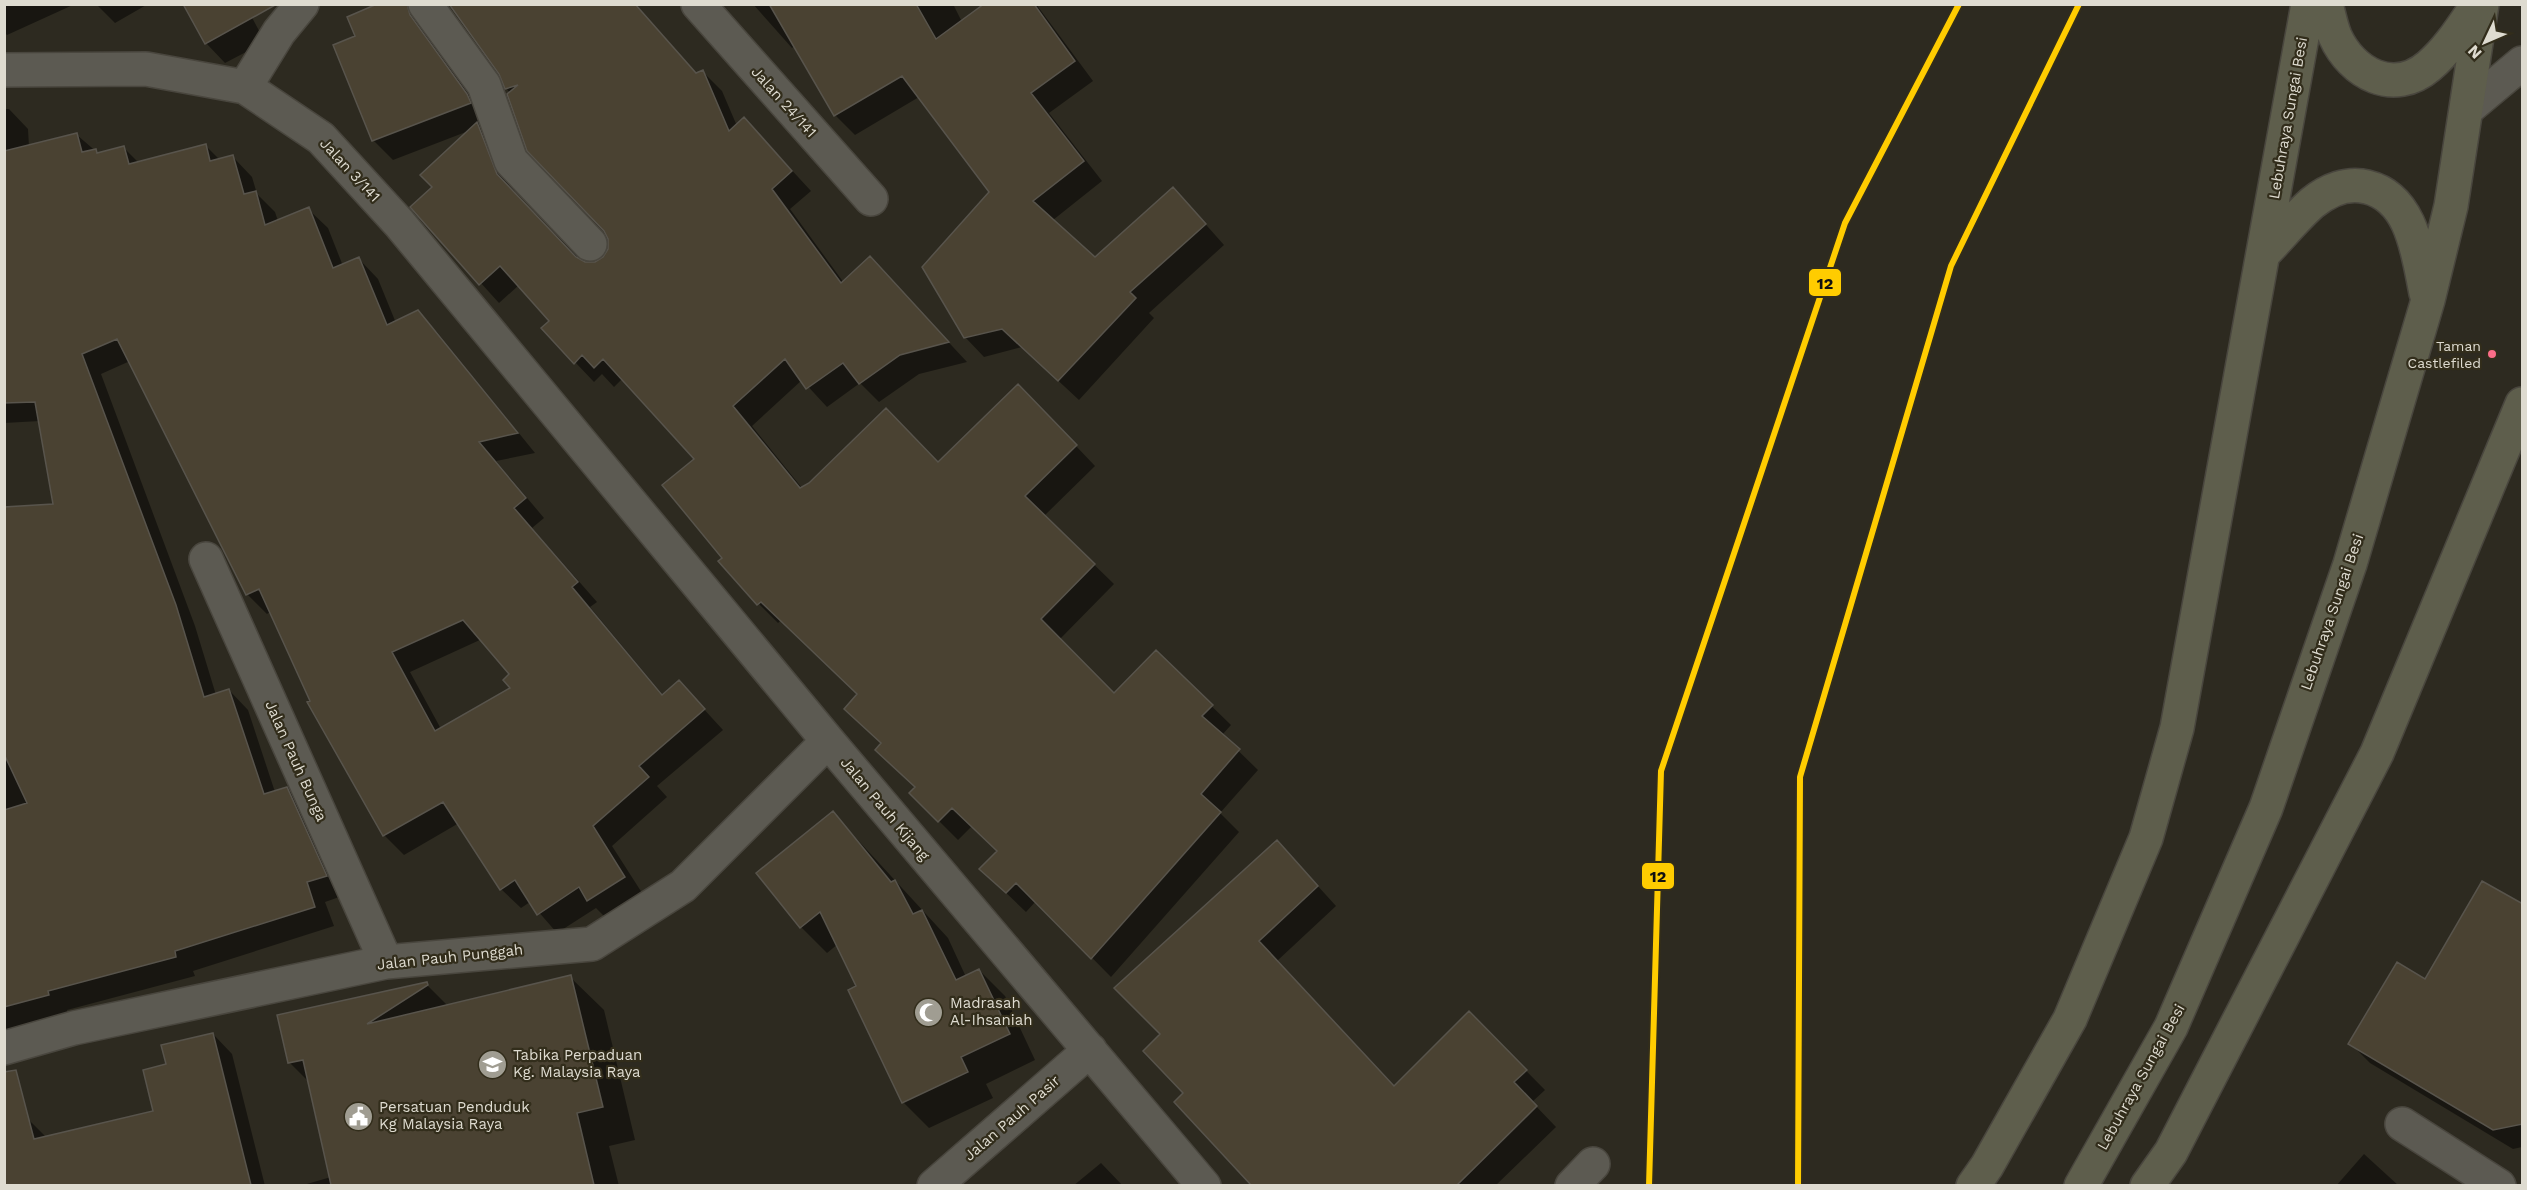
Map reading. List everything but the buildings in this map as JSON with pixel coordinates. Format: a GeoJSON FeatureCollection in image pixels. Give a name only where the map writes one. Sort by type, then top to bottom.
{"type":"FeatureCollection","features":[{"type":"Feature","properties":{"kind":"highway","name":"Lebuhraya Sungai Besi"},"geometry":{"type":"LineString","coordinates":[[1973,1185],[1987,1166],[2070,1019],[2146,838],[2177,728],[2308,4]]}},
{"type":"Feature","properties":{"kind":"highway"},"geometry":{"type":"LineString","coordinates":[[2326,4],[2335,37],[2349,56],[2366,72],[2384,81],[2408,79],[2428,68],[2448,48],[2480,4]]}},
{"type":"Feature","properties":{"kind":"highway","name":"Lebuhraya Sungai Besi"},"geometry":{"type":"LineString","coordinates":[[2081,1185],[2171,1027],[2266,808],[2350,564],[2428,300],[2451,206],[2467,109],[2480,4]]}},
{"type":"Feature","properties":{"kind":"highway"},"geometry":{"type":"LineString","coordinates":[[2264,253],[2313,202],[2335,189],[2356,184],[2373,188],[2391,198],[2402,212],[2415,242],[2428,300]]}},
{"type":"Feature","properties":{"kind":"highway"},"geometry":{"type":"LineString","coordinates":[[2147,1185],[2171,1152],[2377,753],[2523,404]]}},
{"type":"Feature","properties":{"kind":"street"},"geometry":{"type":"LineString","coordinates":[[245,87],[279,32],[302,4]]}},
{"type":"Feature","properties":{"kind":"street"},"geometry":{"type":"LineString","coordinates":[[425,4],[484,85],[512,161],[590,244]]}},
{"type":"Feature","properties":{"kind":"street","name":"Jalan 24/141"},"geometry":{"type":"LineString","coordinates":[[698,4],[871,199]]}},
{"type":"Feature","properties":{"kind":"street"},"geometry":{"type":"LineString","coordinates":[[2467,109],[2523,63]]}},
{"type":"Feature","properties":{"kind":"street","name":"Jalan 3/141"},"geometry":{"type":"LineString","coordinates":[[4,70],[146,69],[245,87],[321,138],[399,223],[570,429]]}},
{"type":"Feature","properties":{"kind":"street","name":"Jalan Pauh Kijang"},"geometry":{"type":"LineString","coordinates":[[570,429],[828,741],[1204,1185]]}},
{"type":"Feature","properties":{"kind":"street","name":"Jalan Pauh Bunga"},"geometry":{"type":"LineString","coordinates":[[206,559],[386,962]]}},
{"type":"Feature","properties":{"kind":"street","name":"Jalan Pauh Punggah"},"geometry":{"type":"LineString","coordinates":[[4,1048],[74,1028],[386,962],[592,944],[682,886],[828,741]]}},
{"type":"Feature","properties":{"kind":"street","name":"Jalan Pauh Pasir"},"geometry":{"type":"LineString","coordinates":[[934,1185],[1090,1050]]}},
{"type":"Feature","properties":{"kind":"street"},"geometry":{"type":"LineString","coordinates":[[2402,1124],[2499,1185]]}},
{"type":"Feature","properties":{"kind":"transit line","name":"12"},"geometry":{"type":"LineString","coordinates":[[1649,1186],[1661,771],[1845,223],[1959,4]]}},
{"type":"Feature","properties":{"kind":"transit line","name":"12"},"geometry":{"type":"LineString","coordinates":[[1798,1186],[1800,777],[1951,266],[2079,4]]}},
{"type":"Feature","properties":{"kind":"place","name":"Taman Castlefiled"},"geometry":{"type":"Point","coordinates":[2492,354]}},
{"type":"Feature","properties":{"kind":"place","name":"Madrasah Al-Ihsaniah"},"geometry":{"type":"Point","coordinates":[929,1012]}},
{"type":"Feature","properties":{"kind":"place","name":"Tabika Perpaduan Kg. Malaysia Raya"},"geometry":{"type":"Point","coordinates":[492,1064]}},
{"type":"Feature","properties":{"kind":"place","name":"Persatuan Penduduk Kg Malaysia Raya"},"geometry":{"type":"Point","coordinates":[358,1116]}}]}
